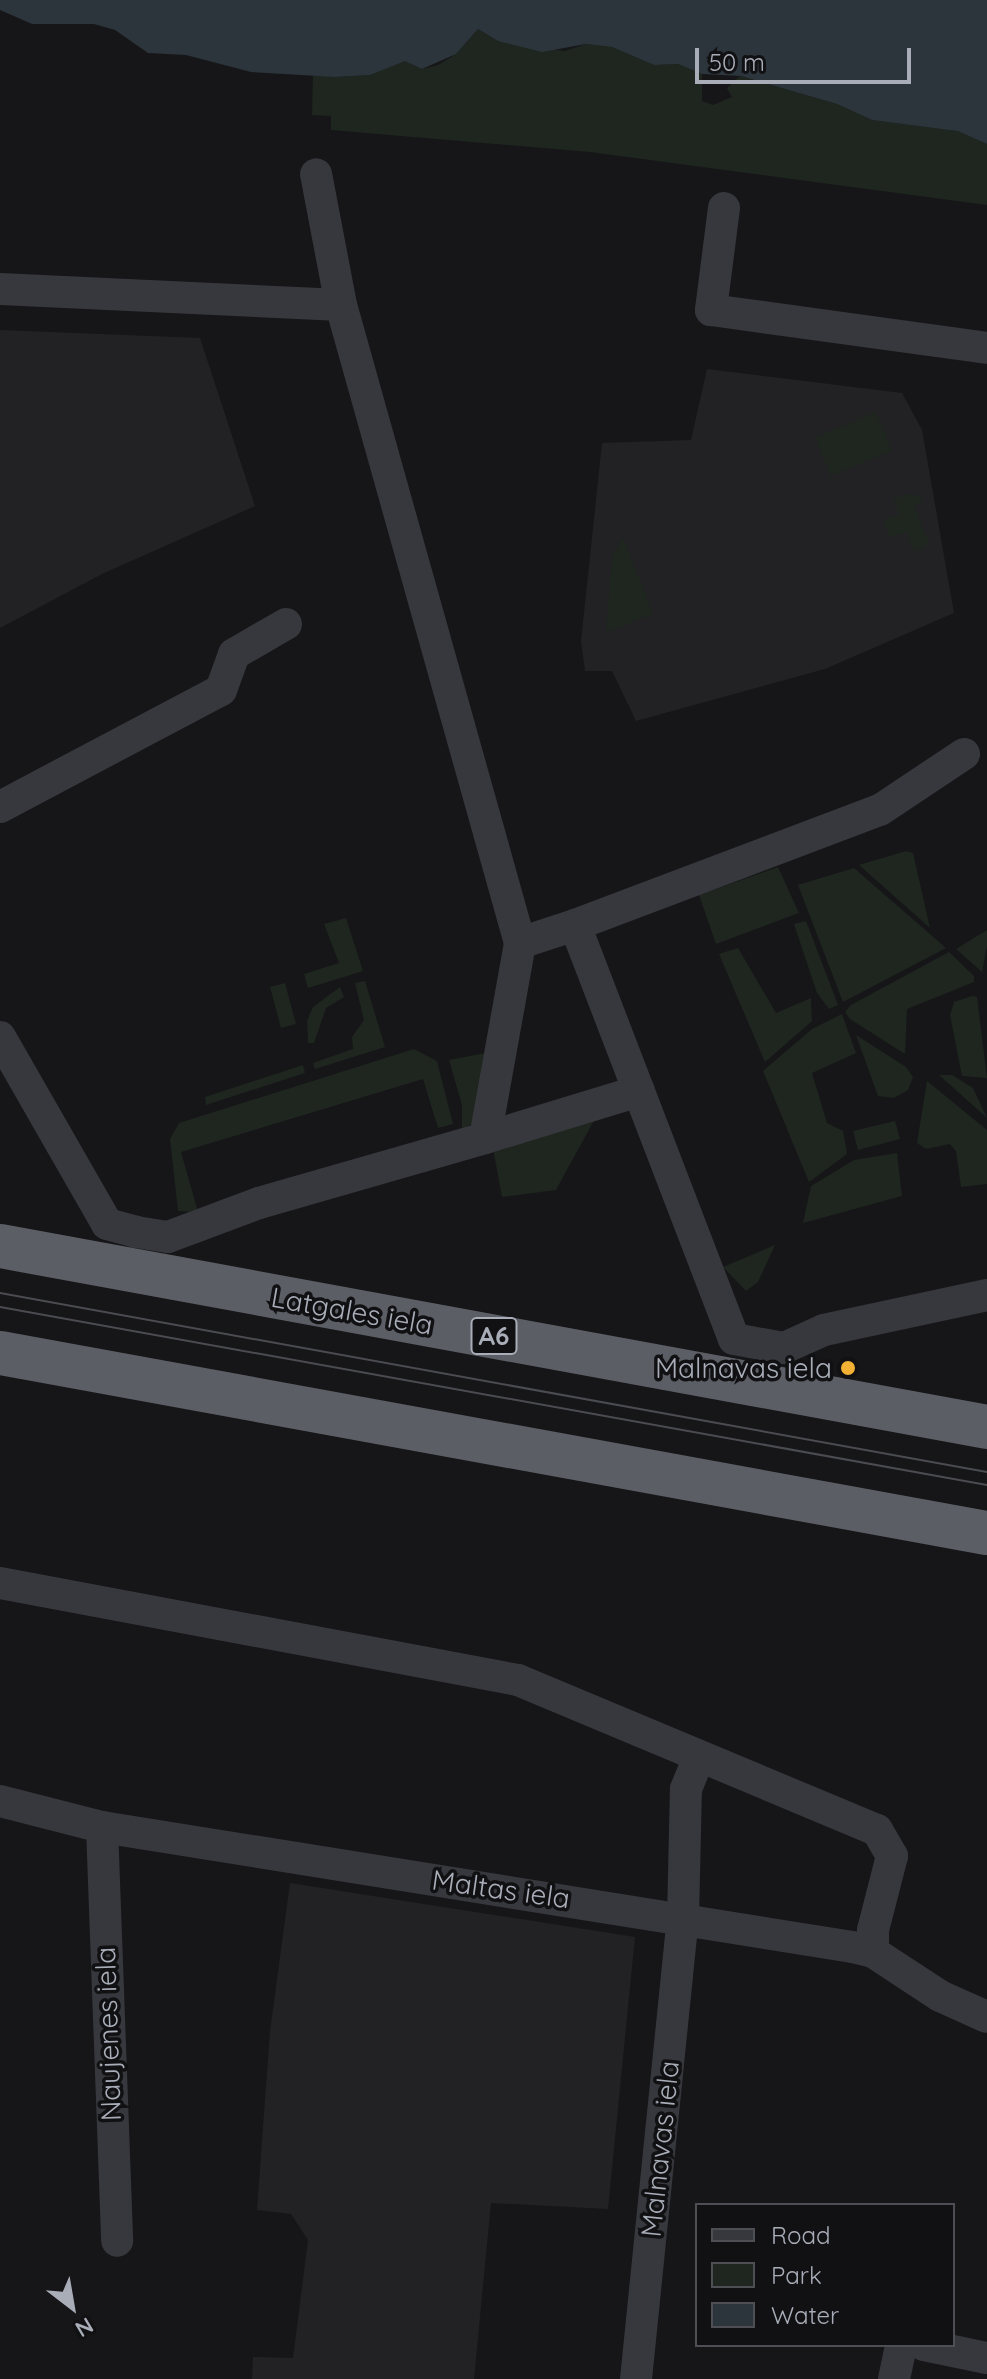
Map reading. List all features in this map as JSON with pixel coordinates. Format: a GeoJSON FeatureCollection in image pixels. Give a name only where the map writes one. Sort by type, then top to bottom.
{"type":"FeatureCollection","features":[{"type":"Feature","properties":{"kind":"highway","name":"Latgales iela"},"geometry":{"type":"LineString","coordinates":[[0,1246],[132,1250],[756,1364],[987,1427]]}},
{"type":"Feature","properties":{"kind":"highway"},"geometry":{"type":"LineString","coordinates":[[0,1353],[987,1533]]}},
{"type":"Feature","properties":{"kind":"street"},"geometry":{"type":"LineString","coordinates":[[316,174],[341,305],[520,943],[485,1138]]}},
{"type":"Feature","properties":{"kind":"street"},"geometry":{"type":"LineString","coordinates":[[724,208],[711,310],[987,348]]}},
{"type":"Feature","properties":{"kind":"street"},"geometry":{"type":"LineString","coordinates":[[0,289],[341,305]]}},
{"type":"Feature","properties":{"kind":"street"},"geometry":{"type":"LineString","coordinates":[[0,807],[221,690],[234,654],[286,624]]}},
{"type":"Feature","properties":{"kind":"street"},"geometry":{"type":"LineString","coordinates":[[520,943],[880,810],[964,754]]}},
{"type":"Feature","properties":{"kind":"street"},"geometry":{"type":"LineString","coordinates":[[575,925],[734,1339],[756,1364],[824,1330],[987,1295]]}},
{"type":"Feature","properties":{"kind":"street"},"geometry":{"type":"LineString","coordinates":[[0,1037],[107,1224],[132,1250],[259,1203],[639,1091]]}},
{"type":"Feature","properties":{"kind":"street"},"geometry":{"type":"LineString","coordinates":[[0,1583],[518,1680],[698,1759],[877,1830],[892,1856],[873,1930],[873,1952]]}},
{"type":"Feature","properties":{"kind":"street","name":"Malnavas iela"},"geometry":{"type":"LineString","coordinates":[[636,2379],[683,1919],[686,1789],[698,1759]]}},
{"type":"Feature","properties":{"kind":"street","name":"Maltas iela"},"geometry":{"type":"LineString","coordinates":[[0,1801],[102,1827],[873,1952],[940,1996],[987,2017]]}},
{"type":"Feature","properties":{"kind":"street","name":"Naujenes iela"},"geometry":{"type":"LineString","coordinates":[[102,1827],[117,2241]]}},
{"type":"Feature","properties":{"kind":"street"},"geometry":{"type":"LineString","coordinates":[[894,2379],[901,2347]]}},
{"type":"Feature","properties":{"kind":"street"},"geometry":{"type":"LineString","coordinates":[[934,2347],[987,2358]]}},
{"type":"Feature","properties":{"kind":"shaded area"},"geometry":{"type":"Polygon","coordinates":[[[0,330],[200,338],[255,506],[102,574],[0,628],[0,330]]]}},
{"type":"Feature","properties":{"kind":"shaded area"},"geometry":{"type":"Polygon","coordinates":[[[707,369],[902,393],[922,430],[954,613],[825,669],[636,721],[612,671],[585,671],[581,641],[602,443],[691,440],[707,369]]]}},
{"type":"Feature","properties":{"kind":"shaded area"},"geometry":{"type":"Polygon","coordinates":[[[290,1883],[635,1937],[608,2209],[491,2203],[474,2379],[252,2379],[253,2357],[293,2358],[308,2240],[291,2214],[257,2210],[270,2031],[290,1883]]]}},
{"type":"Feature","properties":{"kind":"green space"},"geometry":{"type":"Polygon","coordinates":[[[478,29],[498,41],[565,51],[586,44],[612,47],[654,65],[678,64],[702,74],[702,101],[713,105],[732,97],[727,88],[740,76],[837,104],[872,120],[958,130],[987,144],[987,205],[590,152],[331,130],[331,116],[312,115],[313,72],[335,77],[370,75],[405,60],[422,69],[438,65],[456,54],[478,29]]]}},
{"type":"Feature","properties":{"kind":"green space"},"geometry":{"type":"Polygon","coordinates":[[[876,412],[892,451],[831,476],[815,437],[876,412]]]}},
{"type":"Feature","properties":{"kind":"green space"},"geometry":{"type":"Polygon","coordinates":[[[909,493],[912,497],[919,494],[923,502],[914,506],[930,544],[914,551],[906,532],[890,537],[883,520],[899,514],[894,499],[909,493]]]}},
{"type":"Feature","properties":{"kind":"green space"},"geometry":{"type":"Polygon","coordinates":[[[623,537],[653,614],[606,633],[612,557],[623,537]]]}},
{"type":"Feature","properties":{"kind":"green space"},"geometry":{"type":"Polygon","coordinates":[[[906,851],[913,853],[930,928],[859,865],[906,851]]]}},
{"type":"Feature","properties":{"kind":"green space"},"geometry":{"type":"Polygon","coordinates":[[[778,867],[799,913],[716,944],[699,895],[778,867]]]}},
{"type":"Feature","properties":{"kind":"green space"},"geometry":{"type":"Polygon","coordinates":[[[854,868],[946,948],[843,1002],[798,885],[854,868]]]}},
{"type":"Feature","properties":{"kind":"green space"},"geometry":{"type":"Polygon","coordinates":[[[346,918],[363,971],[308,988],[304,974],[339,963],[324,924],[346,918]]]}},
{"type":"Feature","properties":{"kind":"green space"},"geometry":{"type":"Polygon","coordinates":[[[806,921],[838,1005],[829,1009],[817,993],[794,924],[806,921]]]}},
{"type":"Feature","properties":{"kind":"green space"},"geometry":{"type":"Polygon","coordinates":[[[987,930],[987,946],[982,972],[956,949],[987,930]]]}},
{"type":"Feature","properties":{"kind":"green space"},"geometry":{"type":"Polygon","coordinates":[[[738,948],[776,1013],[811,998],[812,1021],[765,1062],[719,954],[738,948]]]}},
{"type":"Feature","properties":{"kind":"green space"},"geometry":{"type":"Polygon","coordinates":[[[949,952],[974,976],[974,982],[907,1009],[905,1054],[850,1019],[845,1012],[851,1005],[949,952]]]}},
{"type":"Feature","properties":{"kind":"green space"},"geometry":{"type":"Polygon","coordinates":[[[365,981],[385,1047],[315,1069],[313,1063],[353,1049],[352,1037],[364,1020],[355,983],[365,981]]]}},
{"type":"Feature","properties":{"kind":"green space"},"geometry":{"type":"Polygon","coordinates":[[[285,983],[296,1024],[281,1028],[270,987],[285,983]]]}},
{"type":"Feature","properties":{"kind":"green space"},"geometry":{"type":"Polygon","coordinates":[[[340,987],[344,997],[326,1008],[314,1043],[308,1043],[307,1021],[313,1007],[340,987]]]}},
{"type":"Feature","properties":{"kind":"green space"},"geometry":{"type":"Polygon","coordinates":[[[977,997],[987,1078],[962,1076],[950,1015],[954,1002],[977,997]]]}},
{"type":"Feature","properties":{"kind":"green space"},"geometry":{"type":"Polygon","coordinates":[[[842,1014],[856,1053],[812,1073],[827,1123],[843,1131],[847,1154],[809,1182],[763,1071],[812,1029],[842,1014]]]}},
{"type":"Feature","properties":{"kind":"green space"},"geometry":{"type":"Polygon","coordinates":[[[856,1035],[906,1067],[913,1077],[908,1090],[894,1098],[878,1096],[856,1035]]]}},
{"type":"Feature","properties":{"kind":"green space"},"geometry":{"type":"Polygon","coordinates":[[[414,1049],[437,1061],[453,1124],[438,1128],[423,1079],[181,1152],[198,1212],[178,1211],[170,1139],[179,1123],[414,1049]]]}},
{"type":"Feature","properties":{"kind":"green space"},"geometry":{"type":"Polygon","coordinates":[[[491,1052],[475,1122],[462,1130],[462,1105],[449,1060],[491,1052]]]}},
{"type":"Feature","properties":{"kind":"green space"},"geometry":{"type":"Polygon","coordinates":[[[303,1065],[305,1073],[206,1105],[205,1097],[303,1065]]]}},
{"type":"Feature","properties":{"kind":"green space"},"geometry":{"type":"Polygon","coordinates":[[[939,1075],[952,1075],[973,1088],[987,1118],[939,1075]]]}},
{"type":"Feature","properties":{"kind":"green space"},"geometry":{"type":"Polygon","coordinates":[[[927,1081],[987,1130],[987,1184],[961,1187],[956,1151],[950,1144],[926,1149],[917,1143],[927,1081]]]}},
{"type":"Feature","properties":{"kind":"green space"},"geometry":{"type":"Polygon","coordinates":[[[597,1115],[556,1190],[502,1197],[492,1143],[597,1115]]]}},
{"type":"Feature","properties":{"kind":"green space"},"geometry":{"type":"Polygon","coordinates":[[[895,1121],[900,1139],[858,1150],[853,1131],[895,1121]]]}},
{"type":"Feature","properties":{"kind":"green space"},"geometry":{"type":"Polygon","coordinates":[[[897,1153],[902,1196],[803,1223],[811,1186],[854,1160],[897,1153]]]}},
{"type":"Feature","properties":{"kind":"green space"},"geometry":{"type":"Polygon","coordinates":[[[775,1245],[758,1282],[746,1291],[723,1267],[775,1245]]]}},
{"type":"Feature","properties":{"kind":"water"},"geometry":{"type":"Polygon","coordinates":[[[0,0],[987,0],[987,144],[958,131],[872,120],[837,104],[741,76],[702,74],[678,64],[654,65],[612,47],[586,44],[542,52],[498,41],[478,29],[456,54],[422,69],[405,61],[370,75],[335,77],[251,72],[186,55],[148,53],[115,30],[94,24],[32,24],[0,10],[0,0]]]}},
{"type":"Feature","properties":{"kind":"tram line"},"geometry":{"type":"LineString","coordinates":[[0,1293],[987,1472]]}},
{"type":"Feature","properties":{"kind":"tram line"},"geometry":{"type":"LineString","coordinates":[[0,1307],[987,1485]]}},
{"type":"Feature","properties":{"kind":"place","name":"Malnavas iela"},"geometry":{"type":"Point","coordinates":[848,1368]}}]}
